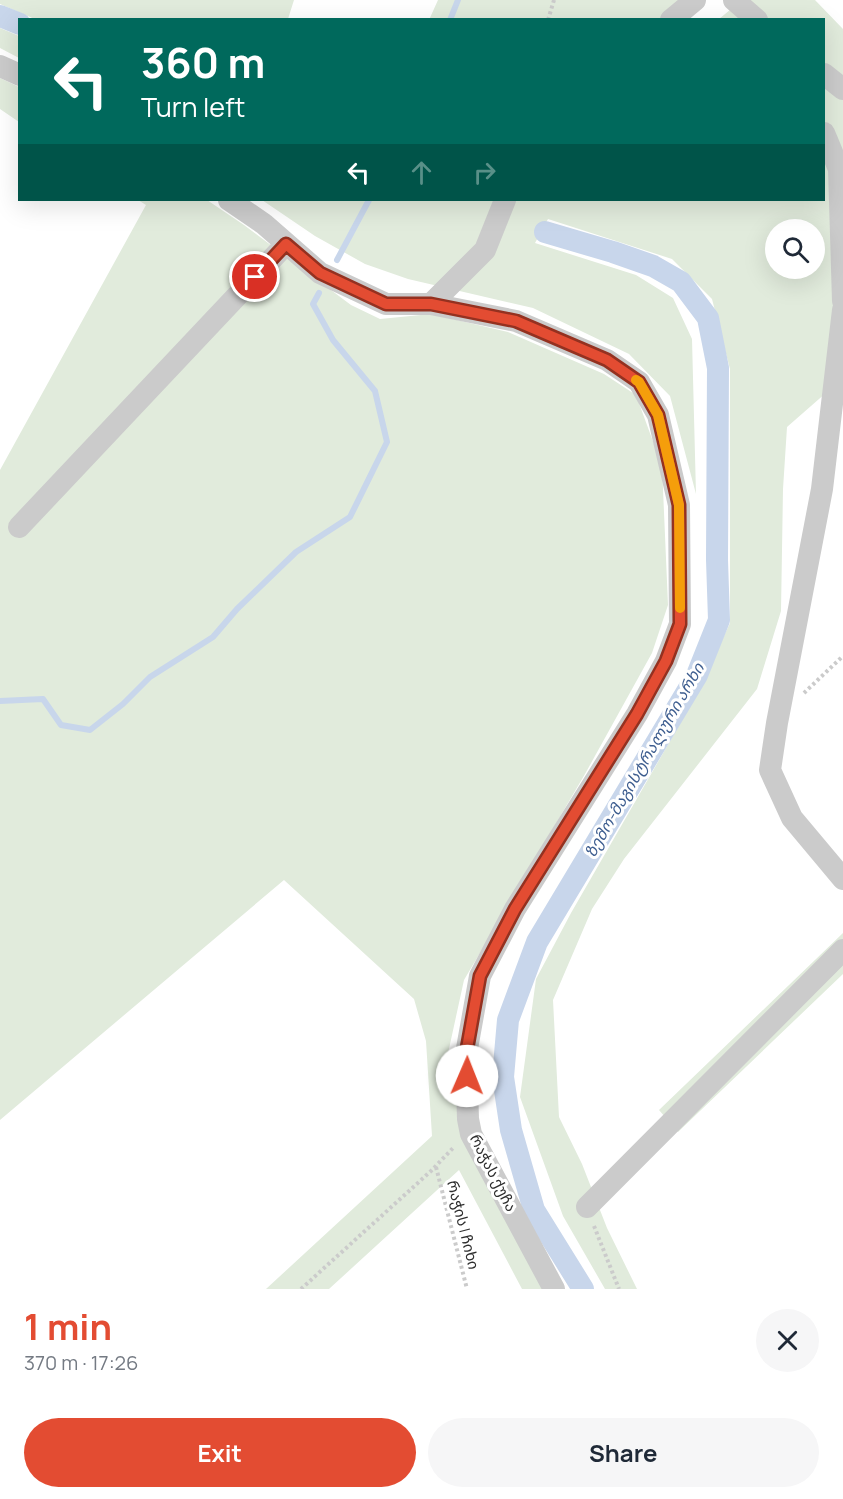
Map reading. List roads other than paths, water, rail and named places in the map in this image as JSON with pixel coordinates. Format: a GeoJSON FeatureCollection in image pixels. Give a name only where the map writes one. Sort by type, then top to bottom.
{"type":"FeatureCollection","features":[{"type":"Feature","properties":{"kind":"street"},"geometry":{"type":"LineString","coordinates":[[673,18],[695,0]]}},
{"type":"Feature","properties":{"kind":"street"},"geometry":{"type":"LineString","coordinates":[[734,0],[755,18]]}},
{"type":"Feature","properties":{"kind":"street"},"geometry":{"type":"LineString","coordinates":[[0,66],[18,74]]}},
{"type":"Feature","properties":{"kind":"street"},"geometry":{"type":"LineString","coordinates":[[825,75],[843,89]]}},
{"type":"Feature","properties":{"kind":"street"},"geometry":{"type":"LineString","coordinates":[[825,135],[839,169],[843,301]]}},
{"type":"Feature","properties":{"kind":"street","name":"რაჭას ქუჩა"},"geometry":{"type":"LineString","coordinates":[[230,201],[264,224],[320,273],[386,304],[431,304],[516,321],[607,360],[639,382],[658,415],[679,505],[680,624],[666,661],[637,714],[515,909],[480,976],[466,1054],[468,1119],[471,1134],[554,1289]]}},
{"type":"Feature","properties":{"kind":"street"},"geometry":{"type":"LineString","coordinates":[[431,304],[485,250],[505,201]]}},
{"type":"Feature","properties":{"kind":"street"},"geometry":{"type":"LineString","coordinates":[[19,527],[286,244]]}},
{"type":"Feature","properties":{"kind":"street"},"geometry":{"type":"LineString","coordinates":[[843,310],[822,489],[770,770],[792,818],[843,879]]}},
{"type":"Feature","properties":{"kind":"street"},"geometry":{"type":"LineString","coordinates":[[587,1207],[843,950]]}},
{"type":"Feature","properties":{"kind":"waterway"},"geometry":{"type":"LineString","coordinates":[[451,18],[458,0]]}},
{"type":"Feature","properties":{"kind":"waterway","name":"ზემო-მაგისტრალური არხი"},"geometry":{"type":"LineString","coordinates":[[0,16],[18,23]]}},
{"type":"Feature","properties":{"kind":"waterway"},"geometry":{"type":"LineString","coordinates":[[337,260],[368,201]]}},
{"type":"Feature","properties":{"kind":"waterway","name":"ზემო-მაგისტრალური არხი"},"geometry":{"type":"LineString","coordinates":[[545,232],[653,266],[681,282],[708,318],[718,368],[719,620],[697,675],[537,942],[508,1020],[503,1077],[511,1130],[534,1210],[583,1289]]}},
{"type":"Feature","properties":{"kind":"waterway"},"geometry":{"type":"LineString","coordinates":[[0,701],[43,699],[61,725],[90,730],[123,704],[150,677],[213,637],[237,609],[296,552],[350,517],[387,442],[375,391],[333,340],[313,304],[319,293]]}}]}
